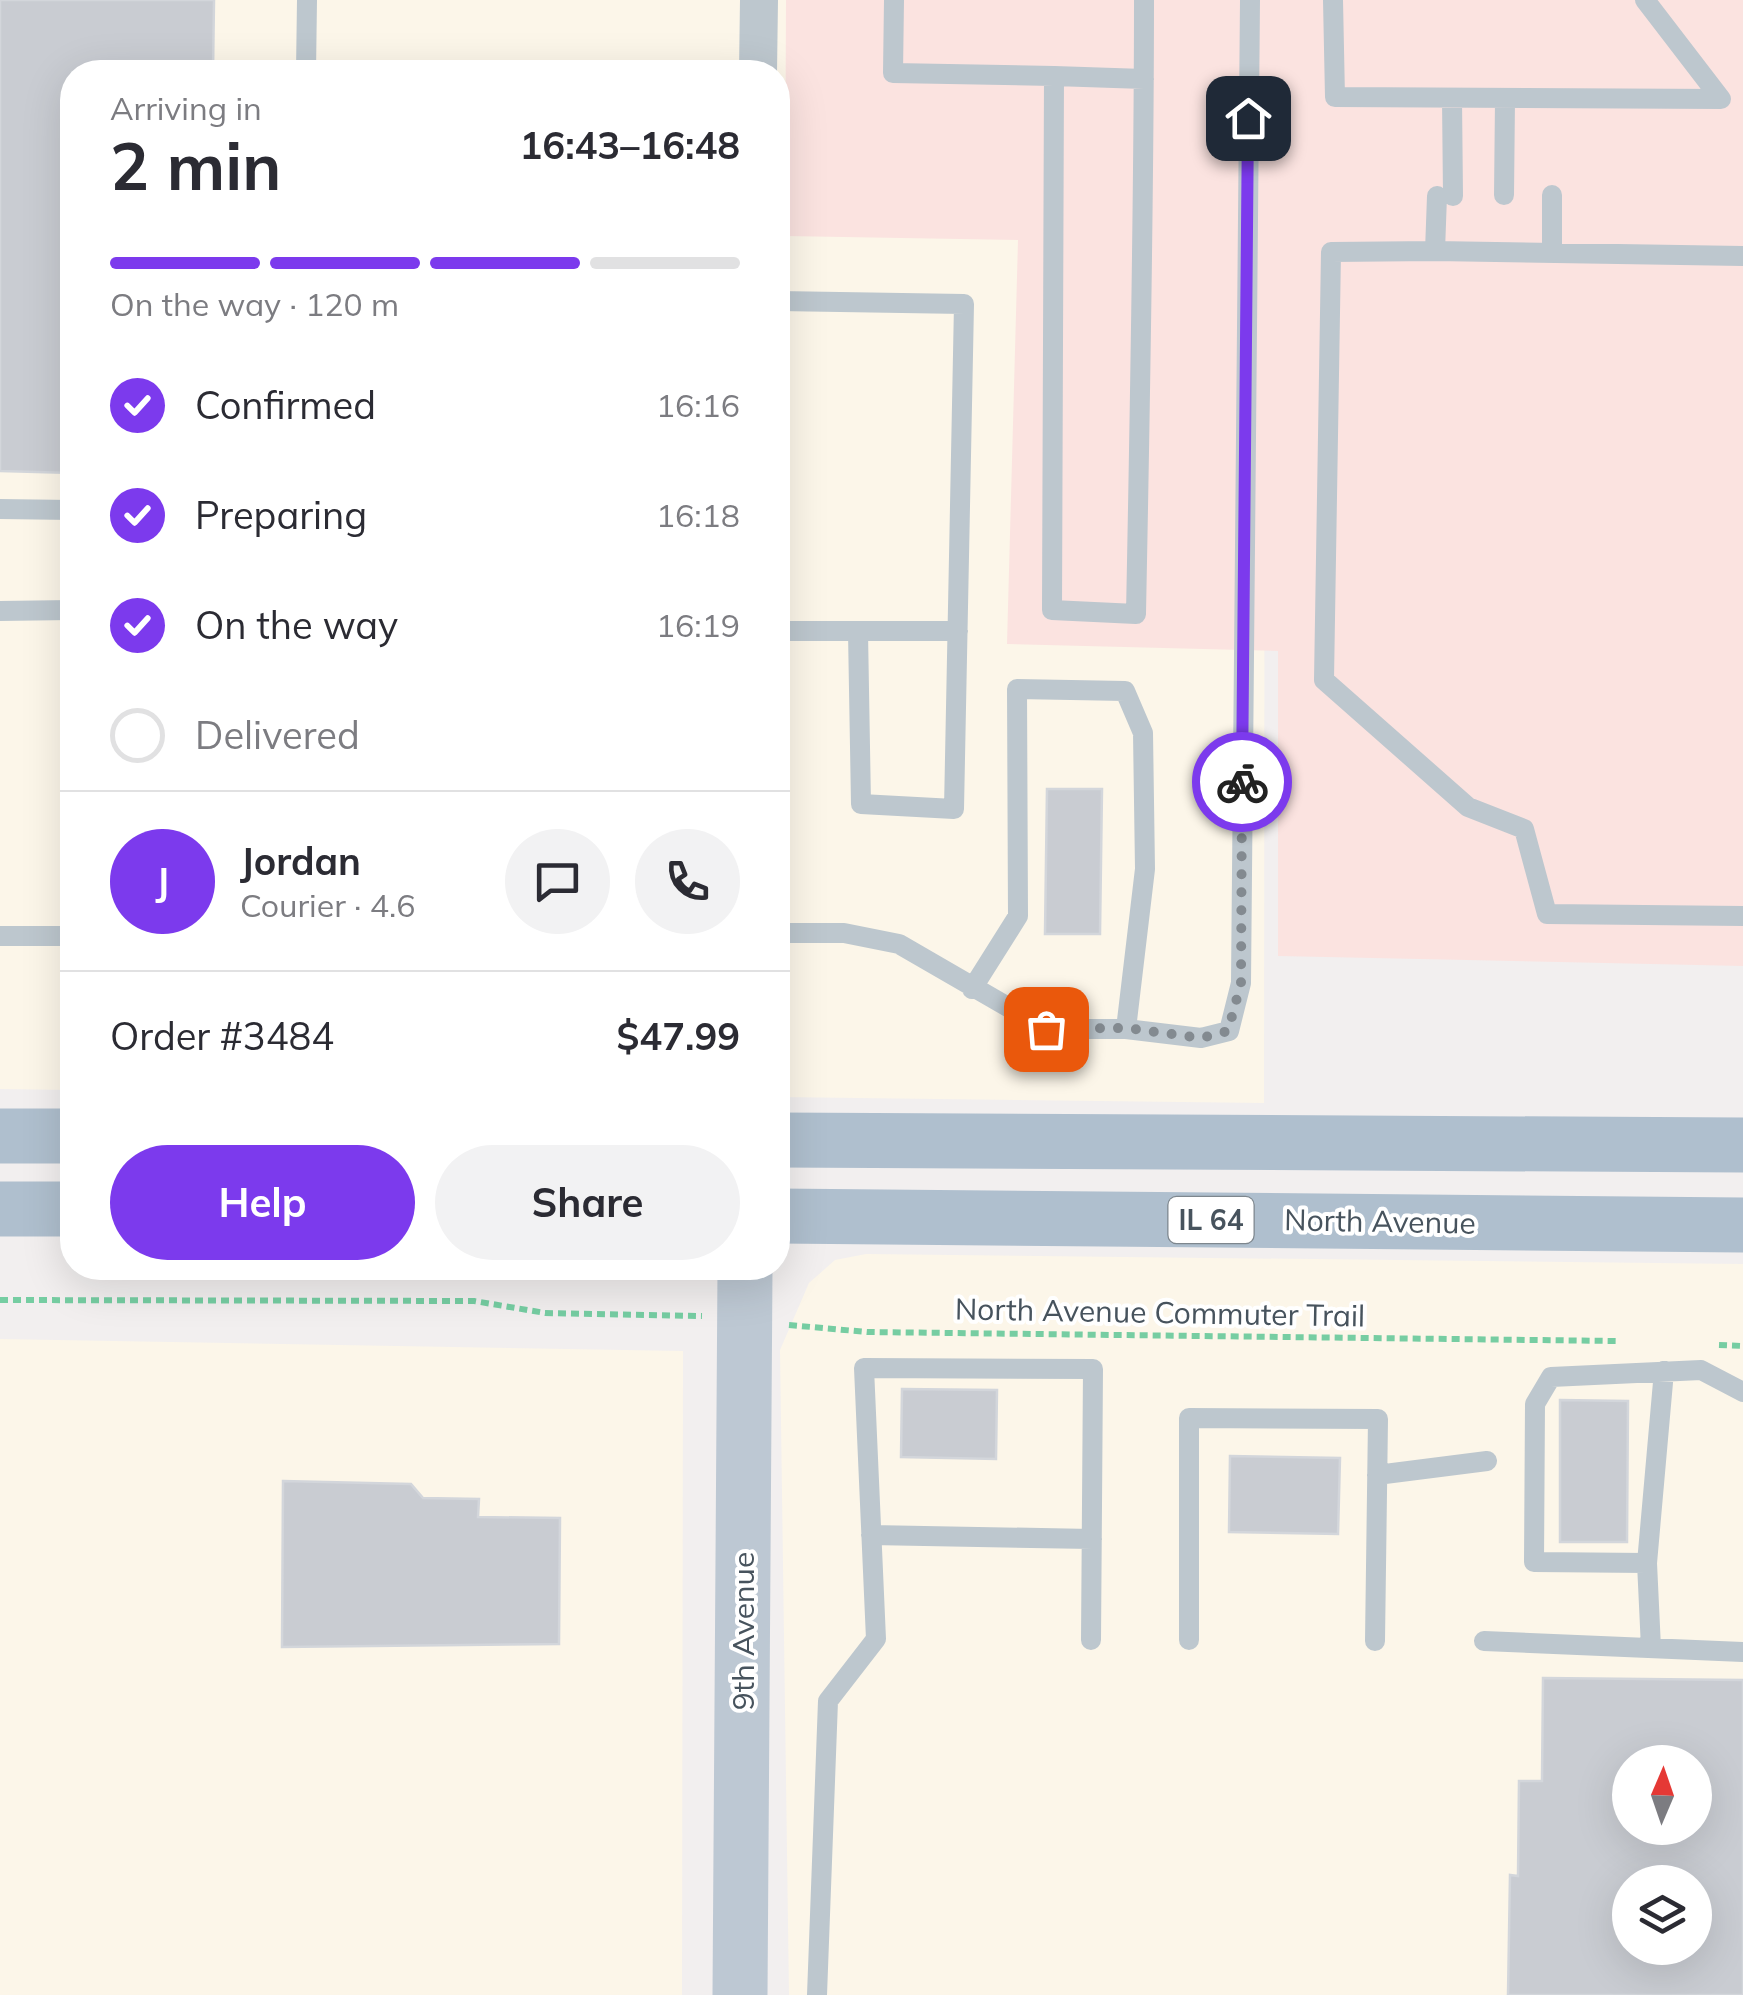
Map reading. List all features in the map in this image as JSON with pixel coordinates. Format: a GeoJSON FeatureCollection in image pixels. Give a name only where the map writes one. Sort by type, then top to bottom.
{"type":"FeatureCollection","features":[{"type":"Feature","properties":{"kind":"main road"},"geometry":{"type":"LineString","coordinates":[[0,1136],[60,1136]]}},
{"type":"Feature","properties":{"kind":"main road"},"geometry":{"type":"LineString","coordinates":[[790,1140],[1743,1146]]}},
{"type":"Feature","properties":{"kind":"main road"},"geometry":{"type":"LineString","coordinates":[[0,1208],[60,1210]]}},
{"type":"Feature","properties":{"kind":"main road","name":"North Avenue"},"geometry":{"type":"LineString","coordinates":[[790,1216],[1743,1225]]}},
{"type":"Feature","properties":{"kind":"street"},"geometry":{"type":"LineString","coordinates":[[758,60],[759,0]]}},
{"type":"Feature","properties":{"kind":"street","name":"9th Avenue"},"geometry":{"type":"LineString","coordinates":[[740,1995],[745,1280]]}},
{"type":"Feature","properties":{"kind":"lane"},"geometry":{"type":"LineString","coordinates":[[306,60],[307,0]]}},
{"type":"Feature","properties":{"kind":"lane"},"geometry":{"type":"LineString","coordinates":[[894,0],[893,73],[1144,78]]}},
{"type":"Feature","properties":{"kind":"lane"},"geometry":{"type":"LineString","coordinates":[[1054,76],[1052,610],[1136,614],[1144,0]]}},
{"type":"Feature","properties":{"kind":"lane"},"geometry":{"type":"LineString","coordinates":[[790,933],[844,933],[900,944],[1046,1029],[1126,1028],[1201,1038],[1228,1031],[1241,983],[1250,0]]}},
{"type":"Feature","properties":{"kind":"lane"},"geometry":{"type":"LineString","coordinates":[[1334,0],[1335,98],[1721,99],[1645,0]]}},
{"type":"Feature","properties":{"kind":"lane"},"geometry":{"type":"LineString","coordinates":[[1435,251],[1445,196],[1452,99]]}},
{"type":"Feature","properties":{"kind":"lane"},"geometry":{"type":"LineString","coordinates":[[1504,100],[1504,195]]}},
{"type":"Feature","properties":{"kind":"lane"},"geometry":{"type":"LineString","coordinates":[[1552,195],[1552,253]]}},
{"type":"Feature","properties":{"kind":"lane"},"geometry":{"type":"LineString","coordinates":[[1743,256],[1331,252],[1324,680],[1468,807],[1524,829],[1548,914],[1743,916]]}},
{"type":"Feature","properties":{"kind":"lane"},"geometry":{"type":"LineString","coordinates":[[790,301],[964,304],[954,809],[861,804],[858,632]]}},
{"type":"Feature","properties":{"kind":"lane"},"geometry":{"type":"LineString","coordinates":[[0,509],[60,510]]}},
{"type":"Feature","properties":{"kind":"lane"},"geometry":{"type":"LineString","coordinates":[[0,611],[60,610]]}},
{"type":"Feature","properties":{"kind":"lane"},"geometry":{"type":"LineString","coordinates":[[790,631],[958,631]]}},
{"type":"Feature","properties":{"kind":"lane"},"geometry":{"type":"LineString","coordinates":[[972,988],[1018,916],[1016,689],[1125,691],[1143,733],[1145,869],[1126,1028]]}},
{"type":"Feature","properties":{"kind":"lane"},"geometry":{"type":"LineString","coordinates":[[0,936],[60,936]]}},
{"type":"Feature","properties":{"kind":"lane"},"geometry":{"type":"LineString","coordinates":[[817,1995],[828,1701],[876,1639],[864,1368],[1093,1369],[1090,1640]]}},
{"type":"Feature","properties":{"kind":"lane"},"geometry":{"type":"LineString","coordinates":[[1647,1563],[1534,1562],[1535,1404],[1552,1376],[1701,1370],[1743,1392]]}},
{"type":"Feature","properties":{"kind":"lane"},"geometry":{"type":"LineString","coordinates":[[1651,1648],[1647,1563],[1664,1372]]}},
{"type":"Feature","properties":{"kind":"lane"},"geometry":{"type":"LineString","coordinates":[[1188,1640],[1189,1418],[1378,1419],[1375,1641]]}},
{"type":"Feature","properties":{"kind":"lane"},"geometry":{"type":"LineString","coordinates":[[1377,1475],[1487,1461]]}},
{"type":"Feature","properties":{"kind":"lane"},"geometry":{"type":"LineString","coordinates":[[871,1535],[1092,1539]]}},
{"type":"Feature","properties":{"kind":"lane"},"geometry":{"type":"LineString","coordinates":[[1484,1641],[1743,1652]]}},
{"type":"Feature","properties":{"kind":"path"},"geometry":{"type":"LineString","coordinates":[[0,1300],[474,1301],[573,1314],[680,1314]]}},
{"type":"Feature","properties":{"kind":"path","name":"North Avenue Commuter Trail"},"geometry":{"type":"LineString","coordinates":[[800,1326],[867,1332],[1519,1338]]}},
{"type":"Feature","properties":{"kind":"shaded area"},"geometry":{"type":"Polygon","coordinates":[[[0,0],[1265,0],[1264,1103],[790,1097],[790,60],[60,60],[60,1090],[0,1089],[0,0]]]}},
{"type":"Feature","properties":{"kind":"shaded area"},"geometry":{"type":"Polygon","coordinates":[[[786,0],[1743,0],[1743,966],[1278,956],[1278,651],[1007,644],[1018,240],[790,236],[790,60],[786,60],[786,0]]]}},
{"type":"Feature","properties":{"kind":"shaded area"},"geometry":{"type":"Polygon","coordinates":[[[866,1254],[1743,1264],[1743,1995],[789,1995],[780,1350],[809,1283],[835,1260],[866,1254]]]}},
{"type":"Feature","properties":{"kind":"shaded area"},"geometry":{"type":"Polygon","coordinates":[[[0,1339],[683,1351],[682,1995],[0,1995],[0,1339]]]}},
{"type":"Feature","properties":{"kind":"building"},"geometry":{"type":"Polygon","coordinates":[[[0,0],[214,0],[213,60],[60,60],[60,473],[0,471],[0,0]]]}},
{"type":"Feature","properties":{"kind":"building"},"geometry":{"type":"Polygon","coordinates":[[[1047,789],[1102,789],[1100,934],[1045,934],[1047,789]]]}},
{"type":"Feature","properties":{"kind":"building"},"geometry":{"type":"Polygon","coordinates":[[[902,1389],[997,1390],[996,1459],[901,1457],[902,1389]]]}},
{"type":"Feature","properties":{"kind":"building"},"geometry":{"type":"Polygon","coordinates":[[[1560,1400],[1628,1401],[1627,1542],[1560,1542],[1560,1400]]]}},
{"type":"Feature","properties":{"kind":"building"},"geometry":{"type":"Polygon","coordinates":[[[1230,1456],[1340,1458],[1338,1534],[1229,1532],[1230,1456]]]}},
{"type":"Feature","properties":{"kind":"building"},"geometry":{"type":"Polygon","coordinates":[[[283,1481],[411,1484],[423,1498],[479,1499],[478,1517],[560,1518],[559,1644],[282,1647],[283,1481]]]}},
{"type":"Feature","properties":{"kind":"building"},"geometry":{"type":"Polygon","coordinates":[[[1543,1678],[1743,1680],[1743,1995],[1508,1995],[1510,1875],[1518,1876],[1519,1781],[1542,1781],[1543,1678]]]}},
{"type":"Feature","properties":{"kind":"way so far"},"geometry":{"type":"LineString","coordinates":[[1046,1029],[1126,1028],[1201,1038],[1228,1031],[1241,983],[1242,782]]}},
{"type":"Feature","properties":{"kind":"route"},"geometry":{"type":"LineString","coordinates":[[1242,782],[1248,118]]}}]}
